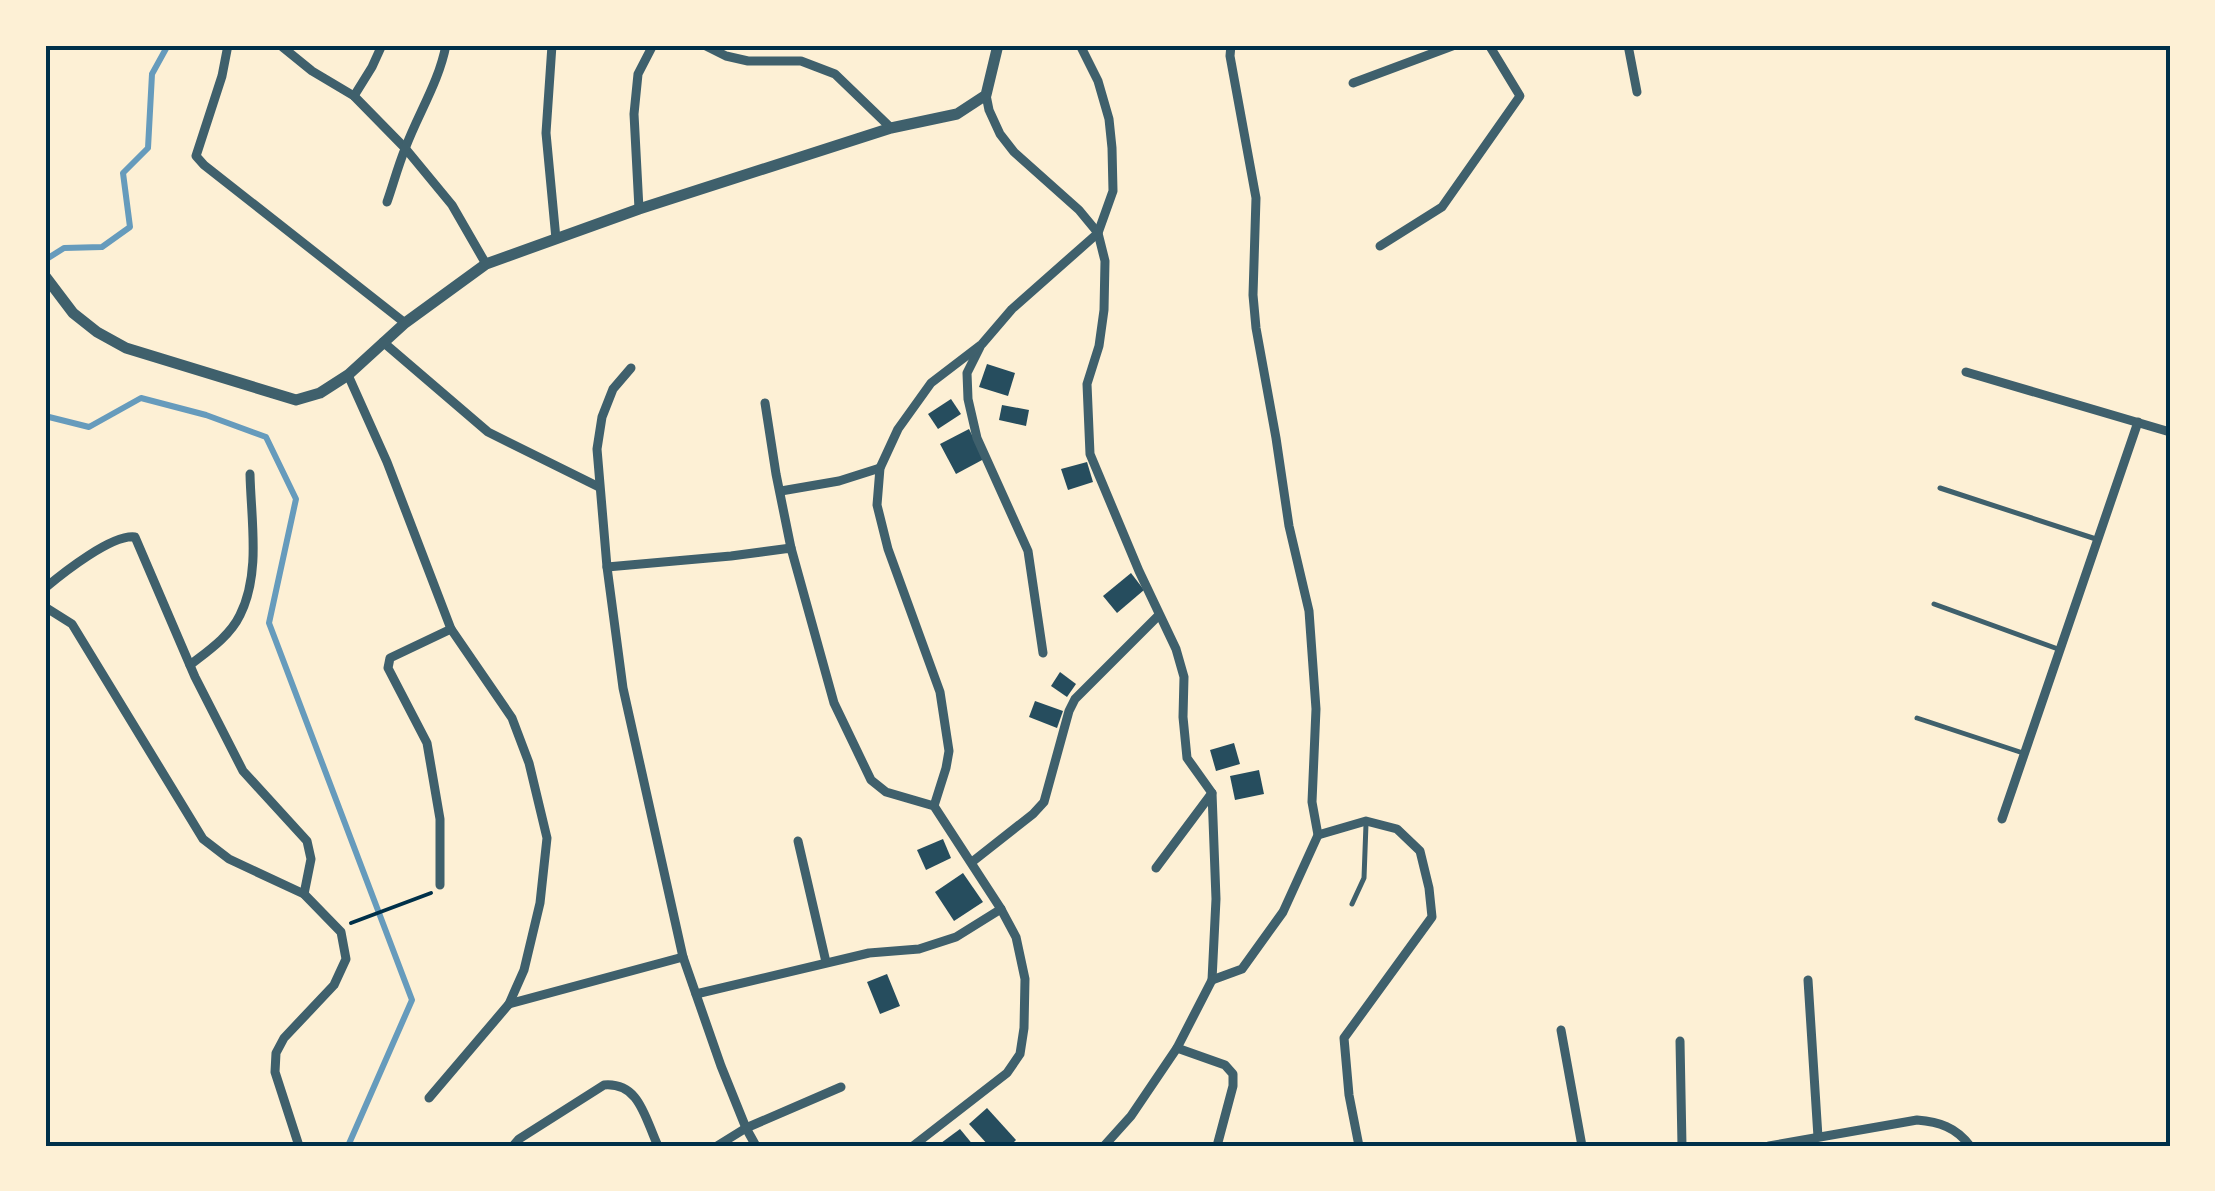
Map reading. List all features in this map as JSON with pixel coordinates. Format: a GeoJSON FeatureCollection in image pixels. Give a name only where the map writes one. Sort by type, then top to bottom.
{"type":"FeatureCollection","features":[{"type":"Feature","properties":{"kind":"street"},"geometry":{"type":"LineString","coordinates":[[228,45],[196,156],[405,323]]}},
{"type":"Feature","properties":{"kind":"street"},"geometry":{"type":"LineString","coordinates":[[280,45],[312,71],[354,96],[405,148],[452,205],[486,264]]}},
{"type":"Feature","properties":{"kind":"street"},"geometry":{"type":"LineString","coordinates":[[354,96],[382,45]]}},
{"type":"Feature","properties":{"kind":"street"},"geometry":{"type":"LineString","coordinates":[[387,202],[405,148],[444,59],[446,45]]}},
{"type":"Feature","properties":{"kind":"street"},"geometry":{"type":"LineString","coordinates":[[552,45],[546,133],[556,239]]}},
{"type":"Feature","properties":{"kind":"street"},"geometry":{"type":"LineString","coordinates":[[639,210],[634,114],[638,74],[653,45]]}},
{"type":"Feature","properties":{"kind":"street"},"geometry":{"type":"LineString","coordinates":[[704,45],[748,61],[801,61],[835,74],[891,128]]}},
{"type":"Feature","properties":{"kind":"street"},"geometry":{"type":"LineString","coordinates":[[998,45],[986,95],[988,110],[1000,134],[1014,152],[1079,210],[1098,234],[1105,261],[1104,310],[1100,346],[1087,384],[1090,454],[1176,649],[1184,677],[1187,758],[1212,793],[1216,899],[1212,980],[1177,1048],[1131,1116],[1104,1146]]}},
{"type":"Feature","properties":{"kind":"street"},"geometry":{"type":"LineString","coordinates":[[934,806],[949,751],[940,692],[888,548],[877,506],[880,468],[898,429],[931,383],[982,344],[1012,310],[1098,234],[1112,191],[1112,148],[1098,81],[1080,45]]}},
{"type":"Feature","properties":{"kind":"street"},"geometry":{"type":"LineString","coordinates":[[1212,980],[1242,969],[1283,912],[1318,835],[1312,802],[1316,709],[1308,611],[1288,526],[1256,328],[1256,198],[1231,45]]}},
{"type":"Feature","properties":{"kind":"street"},"geometry":{"type":"LineString","coordinates":[[1353,82],[1455,45]]}},
{"type":"Feature","properties":{"kind":"street"},"geometry":{"type":"LineString","coordinates":[[1380,246],[1442,207],[1520,96],[1489,45]]}},
{"type":"Feature","properties":{"kind":"street"},"geometry":{"type":"LineString","coordinates":[[1628,45],[1636,92]]}},
{"type":"Feature","properties":{"kind":"street"},"geometry":{"type":"LineString","coordinates":[[46,278],[73,312],[97,332],[126,348],[296,400],[320,394],[348,376],[405,323],[486,264],[891,128],[957,114],[986,95]]}},
{"type":"Feature","properties":{"kind":"street"},"geometry":{"type":"LineString","coordinates":[[383,342],[488,432],[599,487]]}},
{"type":"Feature","properties":{"kind":"street"},"geometry":{"type":"LineString","coordinates":[[982,344],[967,373],[968,399],[977,438],[1028,552],[1042,652]]}},
{"type":"Feature","properties":{"kind":"street"},"geometry":{"type":"LineString","coordinates":[[631,368],[614,389],[602,417],[597,449],[623,688],[683,956],[721,1066],[756,1146]]}},
{"type":"Feature","properties":{"kind":"street"},"geometry":{"type":"LineString","coordinates":[[1966,372],[2170,432]]}},
{"type":"Feature","properties":{"kind":"street"},"geometry":{"type":"LineString","coordinates":[[348,376],[387,462],[451,629],[512,718],[529,762],[547,838],[540,902],[524,970],[509,1004],[430,1098]]}},
{"type":"Feature","properties":{"kind":"street"},"geometry":{"type":"LineString","coordinates":[[765,403],[791,548],[834,704],[871,780],[886,792],[934,806],[1016,937],[1026,979],[1020,1054],[1007,1073],[913,1146]]}},
{"type":"Feature","properties":{"kind":"street"},"geometry":{"type":"LineString","coordinates":[[2002,819],[2138,422]]}},
{"type":"Feature","properties":{"kind":"street"},"geometry":{"type":"LineString","coordinates":[[781,491],[838,481],[880,468]]}},
{"type":"Feature","properties":{"kind":"street"},"geometry":{"type":"LineString","coordinates":[[190,665],[216,645],[239,618],[252,582],[250,474]]}},
{"type":"Feature","properties":{"kind":"street"},"geometry":{"type":"LineString","coordinates":[[45,588],[112,543],[125,536],[135,537],[190,665],[243,772],[306,842],[311,859],[304,894]]}},
{"type":"Feature","properties":{"kind":"street"},"geometry":{"type":"LineString","coordinates":[[607,567],[791,548]]}},
{"type":"Feature","properties":{"kind":"street"},"geometry":{"type":"LineString","coordinates":[[45,607],[72,624],[203,839],[229,860],[304,894],[341,932],[346,959],[334,985],[284,1038],[276,1053],[275,1072],[300,1146]]}},
{"type":"Feature","properties":{"kind":"street"},"geometry":{"type":"LineString","coordinates":[[972,862],[1044,802],[1076,699],[1159,614]]}},
{"type":"Feature","properties":{"kind":"street"},"geometry":{"type":"LineString","coordinates":[[440,885],[440,818],[426,744],[388,668],[390,658],[451,629]]}},
{"type":"Feature","properties":{"kind":"street"},"geometry":{"type":"LineString","coordinates":[[1156,868],[1212,793]]}},
{"type":"Feature","properties":{"kind":"street"},"geometry":{"type":"LineString","coordinates":[[1318,835],[1366,820],[1397,829],[1420,851],[1429,888],[1432,918],[1344,1038],[1359,1146]]}},
{"type":"Feature","properties":{"kind":"street"},"geometry":{"type":"LineString","coordinates":[[798,840],[826,962]]}},
{"type":"Feature","properties":{"kind":"street"},"geometry":{"type":"LineString","coordinates":[[696,994],[869,953],[919,949],[956,937],[1001,909]]}},
{"type":"Feature","properties":{"kind":"street"},"geometry":{"type":"LineString","coordinates":[[509,1004],[683,956]]}},
{"type":"Feature","properties":{"kind":"street"},"geometry":{"type":"LineString","coordinates":[[1808,980],[1818,1138]]}},
{"type":"Feature","properties":{"kind":"street"},"geometry":{"type":"LineString","coordinates":[[1560,1030],[1582,1146]]}},
{"type":"Feature","properties":{"kind":"street"},"geometry":{"type":"LineString","coordinates":[[1680,1040],[1682,1146]]}},
{"type":"Feature","properties":{"kind":"street"},"geometry":{"type":"LineString","coordinates":[[1177,1048],[1226,1065],[1232,1074],[1233,1086],[1217,1146]]}},
{"type":"Feature","properties":{"kind":"street"},"geometry":{"type":"LineString","coordinates":[[513,1146],[604,1085],[614,1084],[635,1094],[658,1146]]}},
{"type":"Feature","properties":{"kind":"street"},"geometry":{"type":"LineString","coordinates":[[717,1146],[746,1128],[841,1088]]}},
{"type":"Feature","properties":{"kind":"street"},"geometry":{"type":"LineString","coordinates":[[1769,1146],[1917,1120],[1953,1128],[1970,1146]]}},
{"type":"Feature","properties":{"kind":"lane"},"geometry":{"type":"LineString","coordinates":[[1940,488],[2098,540]]}},
{"type":"Feature","properties":{"kind":"lane"},"geometry":{"type":"LineString","coordinates":[[1934,604],[2060,650]]}},
{"type":"Feature","properties":{"kind":"lane"},"geometry":{"type":"LineString","coordinates":[[1917,718],[2024,753]]}},
{"type":"Feature","properties":{"kind":"lane"},"geometry":{"type":"LineString","coordinates":[[1352,904],[1364,878],[1366,820]]}},
{"type":"Feature","properties":{"kind":"path"},"geometry":{"type":"LineString","coordinates":[[338,928],[436,892],[440,885]]}},
{"type":"Feature","properties":{"kind":"building"},"geometry":{"type":"Polygon","coordinates":[[[987,364],[1015,373],[1008,396],[979,387],[987,364]]]}},
{"type":"Feature","properties":{"kind":"building"},"geometry":{"type":"Polygon","coordinates":[[[951,399],[961,414],[938,429],[928,414],[951,399]]]}},
{"type":"Feature","properties":{"kind":"building"},"geometry":{"type":"Polygon","coordinates":[[[1002,405],[1029,410],[1026,426],[999,420],[1002,405]]]}},
{"type":"Feature","properties":{"kind":"building"},"geometry":{"type":"Polygon","coordinates":[[[969,429],[984,459],[956,474],[940,444],[969,429]]]}},
{"type":"Feature","properties":{"kind":"building"},"geometry":{"type":"Polygon","coordinates":[[[1087,462],[1093,482],[1068,490],[1061,469],[1087,462]]]}},
{"type":"Feature","properties":{"kind":"building"},"geometry":{"type":"Polygon","coordinates":[[[1131,573],[1144,590],[1117,613],[1103,596],[1131,573]]]}},
{"type":"Feature","properties":{"kind":"building"},"geometry":{"type":"Polygon","coordinates":[[[1060,672],[1076,684],[1067,697],[1051,686],[1060,672]]]}},
{"type":"Feature","properties":{"kind":"building"},"geometry":{"type":"Polygon","coordinates":[[[1035,701],[1063,711],[1057,728],[1029,717],[1035,701]]]}},
{"type":"Feature","properties":{"kind":"building"},"geometry":{"type":"Polygon","coordinates":[[[1234,743],[1240,764],[1216,771],[1210,750],[1234,743]]]}},
{"type":"Feature","properties":{"kind":"building"},"geometry":{"type":"Polygon","coordinates":[[[1259,770],[1264,794],[1235,800],[1230,776],[1259,770]]]}},
{"type":"Feature","properties":{"kind":"building"},"geometry":{"type":"Polygon","coordinates":[[[943,839],[951,858],[926,870],[917,850],[943,839]]]}},
{"type":"Feature","properties":{"kind":"building"},"geometry":{"type":"Polygon","coordinates":[[[963,873],[983,902],[954,921],[935,892],[963,873]]]}},
{"type":"Feature","properties":{"kind":"building"},"geometry":{"type":"Polygon","coordinates":[[[887,974],[900,1006],[880,1014],[867,982],[887,974]]]}},
{"type":"Feature","properties":{"kind":"building"},"geometry":{"type":"Polygon","coordinates":[[[987,1108],[1016,1140],[1010,1146],[989,1146],[969,1124],[987,1108]]]}},
{"type":"Feature","properties":{"kind":"building"},"geometry":{"type":"Polygon","coordinates":[[[960,1129],[974,1146],[943,1146],[941,1143],[960,1129]]]}},
{"type":"Feature","properties":{"kind":"waterway"},"geometry":{"type":"LineString","coordinates":[[45,260],[64,248],[102,247],[130,227],[123,173],[148,148],[152,74],[168,45]]}},
{"type":"Feature","properties":{"kind":"waterway"},"geometry":{"type":"LineString","coordinates":[[45,416],[89,427],[141,398],[206,415],[266,437],[296,499],[269,623],[412,1000],[348,1146]]}}]}
